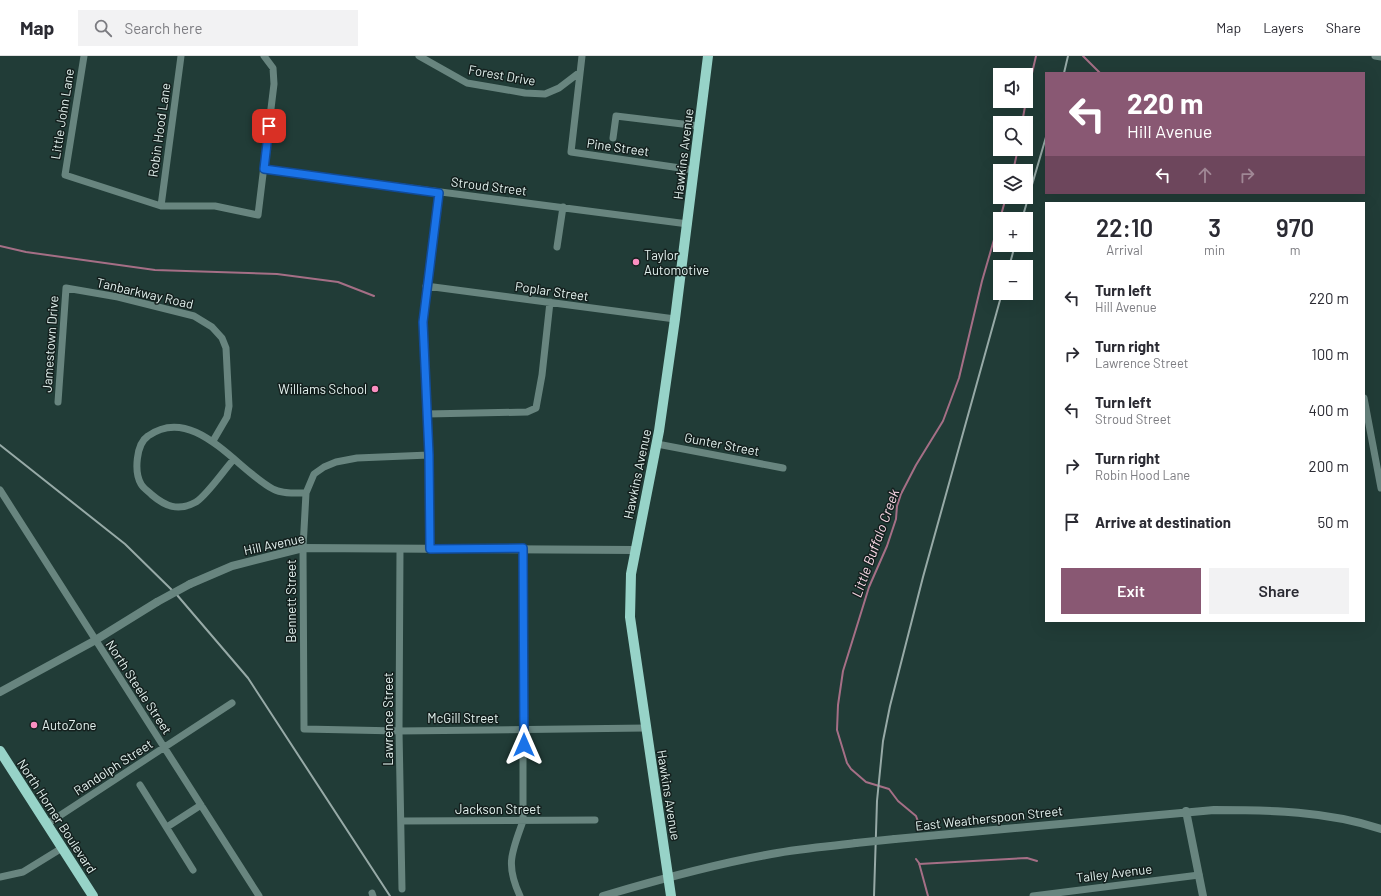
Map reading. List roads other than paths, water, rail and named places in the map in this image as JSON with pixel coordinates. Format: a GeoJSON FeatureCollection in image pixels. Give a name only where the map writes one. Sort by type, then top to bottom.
{"type":"FeatureCollection","features":[{"type":"Feature","properties":{"kind":"main road","name":"Hawkins Avenue"},"geometry":{"type":"LineString","coordinates":[[671,896],[630,617],[631,574],[634,550],[657,444],[688,224],[708,56]]}},
{"type":"Feature","properties":{"kind":"main road","name":"North Horner Boulevard"},"geometry":{"type":"LineString","coordinates":[[0,751],[93,896]]}},
{"type":"Feature","properties":{"kind":"street","name":"Little John Lane"},"geometry":{"type":"LineString","coordinates":[[84,56],[65,175],[161,206]]}},
{"type":"Feature","properties":{"kind":"street","name":"Robin Hood Lane"},"geometry":{"type":"LineString","coordinates":[[161,206],[181,56]]}},
{"type":"Feature","properties":{"kind":"street"},"geometry":{"type":"LineString","coordinates":[[161,206],[215,206],[258,215],[274,84],[273,68],[264,56]]}},
{"type":"Feature","properties":{"kind":"street","name":"Forest Drive"},"geometry":{"type":"LineString","coordinates":[[419,56],[467,83],[525,93],[545,94],[559,88],[580,72]]}},
{"type":"Feature","properties":{"kind":"street"},"geometry":{"type":"LineString","coordinates":[[580,72],[582,56]]}},
{"type":"Feature","properties":{"kind":"street"},"geometry":{"type":"LineString","coordinates":[[1375,56],[1381,57]]}},
{"type":"Feature","properties":{"kind":"street","name":"Pine Street"},"geometry":{"type":"LineString","coordinates":[[580,72],[571,152],[694,170]]}},
{"type":"Feature","properties":{"kind":"street"},"geometry":{"type":"LineString","coordinates":[[613,138],[616,116],[699,126]]}},
{"type":"Feature","properties":{"kind":"street","name":"Stroud Street"},"geometry":{"type":"LineString","coordinates":[[264,169],[439,193],[563,207],[688,224]]}},
{"type":"Feature","properties":{"kind":"street"},"geometry":{"type":"LineString","coordinates":[[430,549],[429,455],[423,329],[426,286],[439,193]]}},
{"type":"Feature","properties":{"kind":"street"},"geometry":{"type":"LineString","coordinates":[[557,247],[563,207]]}},
{"type":"Feature","properties":{"kind":"street","name":"Poplar Street"},"geometry":{"type":"LineString","coordinates":[[426,286],[675,318]]}},
{"type":"Feature","properties":{"kind":"street","name":"Jamestown Drive"},"geometry":{"type":"LineString","coordinates":[[58,402],[66,288]]}},
{"type":"Feature","properties":{"kind":"street","name":"Tanbarkway Road"},"geometry":{"type":"LineString","coordinates":[[66,288],[118,297],[194,316],[212,327],[222,338],[226,348],[229,406],[228,417],[212,441]]}},
{"type":"Feature","properties":{"kind":"street"},"geometry":{"type":"LineString","coordinates":[[427,414],[528,412],[534,408],[538,402],[550,302]]}},
{"type":"Feature","properties":{"kind":"street"},"geometry":{"type":"LineString","coordinates":[[1365,403],[1381,488]]}},
{"type":"Feature","properties":{"kind":"street"},"geometry":{"type":"LineString","coordinates":[[234,459],[198,501],[183,506],[165,506],[142,485],[138,466],[138,451],[143,439],[150,434],[161,430],[181,428],[212,441],[274,490],[306,493]]}},
{"type":"Feature","properties":{"kind":"street","name":"Gunter Street"},"geometry":{"type":"LineString","coordinates":[[657,444],[783,468]]}},
{"type":"Feature","properties":{"kind":"street","name":"Bennett Street"},"geometry":{"type":"LineString","coordinates":[[304,729],[303,548],[306,493],[314,474],[324,467],[336,462],[357,458],[429,455]]}},
{"type":"Feature","properties":{"kind":"street","name":"North Steele Street"},"geometry":{"type":"LineString","coordinates":[[0,490],[94,640],[259,896]]}},
{"type":"Feature","properties":{"kind":"street","name":"Hill Avenue"},"geometry":{"type":"LineString","coordinates":[[0,692],[94,640],[190,584],[232,566],[303,548],[523,548],[634,550]]}},
{"type":"Feature","properties":{"kind":"street"},"geometry":{"type":"LineString","coordinates":[[520,896],[515,886],[511,868],[511,857],[523,821],[523,548]]}},
{"type":"Feature","properties":{"kind":"street","name":"Lawrence Street"},"geometry":{"type":"LineString","coordinates":[[400,549],[399,730],[402,889]]}},
{"type":"Feature","properties":{"kind":"street","name":"Randolph Street"},"geometry":{"type":"LineString","coordinates":[[46,824],[232,703]]}},
{"type":"Feature","properties":{"kind":"street","name":"McGill Street"},"geometry":{"type":"LineString","coordinates":[[304,729],[524,730],[646,728]]}},
{"type":"Feature","properties":{"kind":"street"},"geometry":{"type":"LineString","coordinates":[[140,785],[193,870]]}},
{"type":"Feature","properties":{"kind":"street"},"geometry":{"type":"LineString","coordinates":[[166,827],[200,805]]}},
{"type":"Feature","properties":{"kind":"street","name":"East Weatherspoon Street"},"geometry":{"type":"LineString","coordinates":[[603,896],[669,877],[766,855],[856,843],[1186,811],[1260,810],[1287,812],[1317,815],[1381,829]]}},
{"type":"Feature","properties":{"kind":"street"},"geometry":{"type":"LineString","coordinates":[[1186,811],[1203,896]]}},
{"type":"Feature","properties":{"kind":"street","name":"Jackson Street"},"geometry":{"type":"LineString","coordinates":[[401,821],[595,820]]}},
{"type":"Feature","properties":{"kind":"street"},"geometry":{"type":"LineString","coordinates":[[0,877],[23,872],[62,848]]}},
{"type":"Feature","properties":{"kind":"street","name":"Talley Avenue"},"geometry":{"type":"LineString","coordinates":[[1033,896],[1199,875]]}},
{"type":"Feature","properties":{"kind":"waterway","name":"Little Buffalo Creek"},"geometry":{"type":"LineString","coordinates":[[1033,69],[1036,56]]}},
{"type":"Feature","properties":{"kind":"waterway"},"geometry":{"type":"LineString","coordinates":[[1083,56],[1099,72]]}},
{"type":"Feature","properties":{"kind":"waterway","name":"Little Buffalo Creek"},"geometry":{"type":"LineString","coordinates":[[1023,116],[1025,108]]}},
{"type":"Feature","properties":{"kind":"waterway","name":"Little Buffalo Creek"},"geometry":{"type":"LineString","coordinates":[[1015,164],[1016,156]]}},
{"type":"Feature","properties":{"kind":"waterway","name":"Little Buffalo Creek"},"geometry":{"type":"LineString","coordinates":[[1002,212],[1004,204]]}},
{"type":"Feature","properties":{"kind":"waterway","name":"Little Buffalo Creek"},"geometry":{"type":"LineString","coordinates":[[920,827],[916,816],[898,801],[889,789],[866,782],[851,769],[847,763],[837,730],[838,705],[843,671],[869,587],[887,546],[896,519],[897,506],[901,494],[916,465],[943,421],[959,378],[982,281],[993,243]]}},
{"type":"Feature","properties":{"kind":"waterway"},"geometry":{"type":"LineString","coordinates":[[0,246],[26,252],[155,270],[277,274],[338,282],[374,296]]}},
{"type":"Feature","properties":{"kind":"waterway"},"geometry":{"type":"LineString","coordinates":[[919,864],[1027,858],[1037,861]]}},
{"type":"Feature","properties":{"kind":"waterway","name":"Little Buffalo Creek"},"geometry":{"type":"LineString","coordinates":[[916,859],[919,863],[928,896]]}},
{"type":"Feature","properties":{"kind":"railway"},"geometry":{"type":"LineString","coordinates":[[1064,72],[1068,56]]}},
{"type":"Feature","properties":{"kind":"railway"},"geometry":{"type":"LineString","coordinates":[[1024,212],[1045,140]]}},
{"type":"Feature","properties":{"kind":"railway"},"geometry":{"type":"LineString","coordinates":[[1011,260],[1013,252]]}},
{"type":"Feature","properties":{"kind":"railway"},"geometry":{"type":"LineString","coordinates":[[874,896],[877,801],[883,741],[890,706],[923,577],[1000,300]]}},
{"type":"Feature","properties":{"kind":"railway"},"geometry":{"type":"LineString","coordinates":[[0,445],[125,544],[177,595],[248,678],[390,896]]}},
{"type":"Feature","properties":{"kind":"place","name":"Taylor Automotive"},"geometry":{"type":"Point","coordinates":[636,262]}},
{"type":"Feature","properties":{"kind":"place","name":"Williams School"},"geometry":{"type":"Point","coordinates":[375,389]}},
{"type":"Feature","properties":{"kind":"place","name":"AutoZone"},"geometry":{"type":"Point","coordinates":[34,725]}}]}
